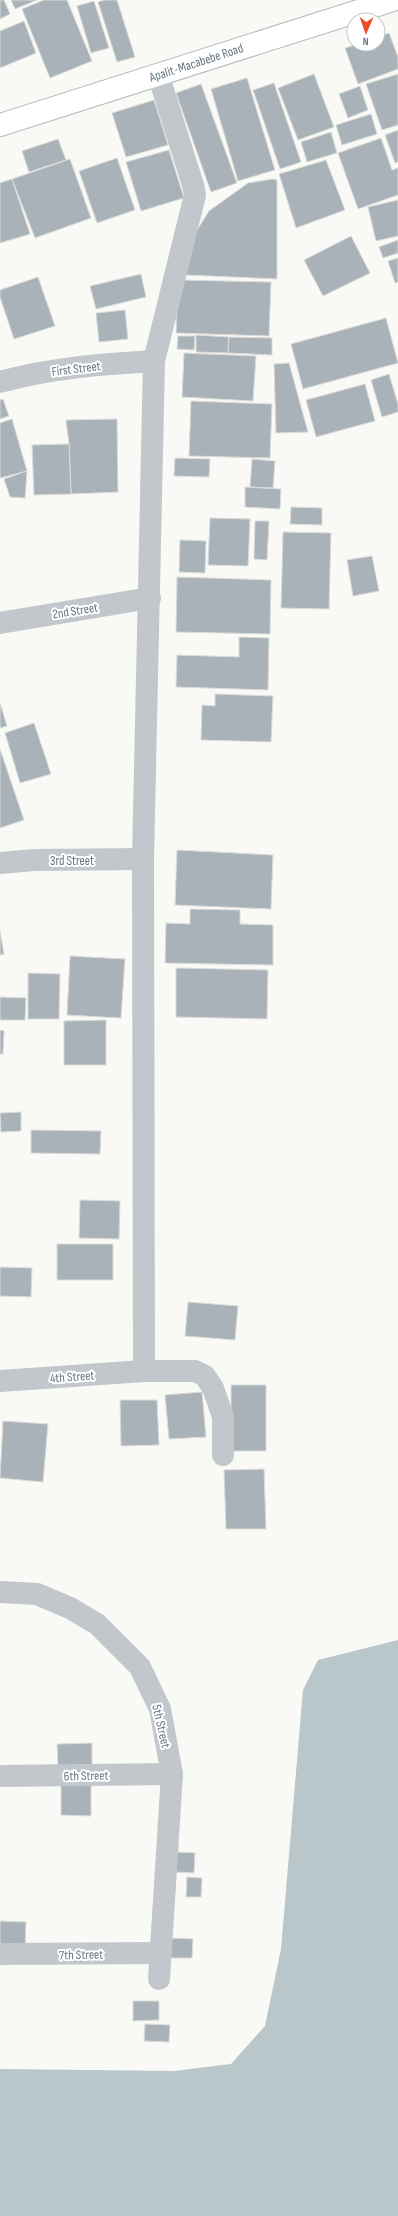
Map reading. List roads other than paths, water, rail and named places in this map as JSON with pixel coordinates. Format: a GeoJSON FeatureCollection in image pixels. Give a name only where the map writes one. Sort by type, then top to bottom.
{"type":"FeatureCollection","features":[{"type":"Feature","properties":{"kind":"main road","name":"Apalit-Macabebe Road"},"geometry":{"type":"LineString","coordinates":[[0,125],[393,0]]}},
{"type":"Feature","properties":{"kind":"street"},"geometry":{"type":"LineString","coordinates":[[144,1371],[143,860],[150,598],[154,361],[195,195],[158,74]]}},
{"type":"Feature","properties":{"kind":"street","name":"First Street"},"geometry":{"type":"LineString","coordinates":[[0,382],[22,376],[79,366],[154,361]]}},
{"type":"Feature","properties":{"kind":"street","name":"2nd Street"},"geometry":{"type":"LineString","coordinates":[[0,623],[150,598]]}},
{"type":"Feature","properties":{"kind":"street","name":"3rd Street"},"geometry":{"type":"LineString","coordinates":[[0,863],[34,860],[143,860]]}},
{"type":"Feature","properties":{"kind":"street","name":"4th Street"},"geometry":{"type":"LineString","coordinates":[[0,1381],[144,1371],[195,1372],[205,1376],[213,1388],[223,1417],[223,1455]]}},
{"type":"Feature","properties":{"kind":"street","name":"5th Street"},"geometry":{"type":"LineString","coordinates":[[0,1592],[37,1594],[70,1608],[97,1624],[140,1667],[160,1709],[172,1774],[160,1979]]}},
{"type":"Feature","properties":{"kind":"street","name":"6th Street"},"geometry":{"type":"LineString","coordinates":[[0,1776],[172,1774]]}},
{"type":"Feature","properties":{"kind":"street","name":"7th Street"},"geometry":{"type":"LineString","coordinates":[[0,1954],[161,1953]]}}]}
